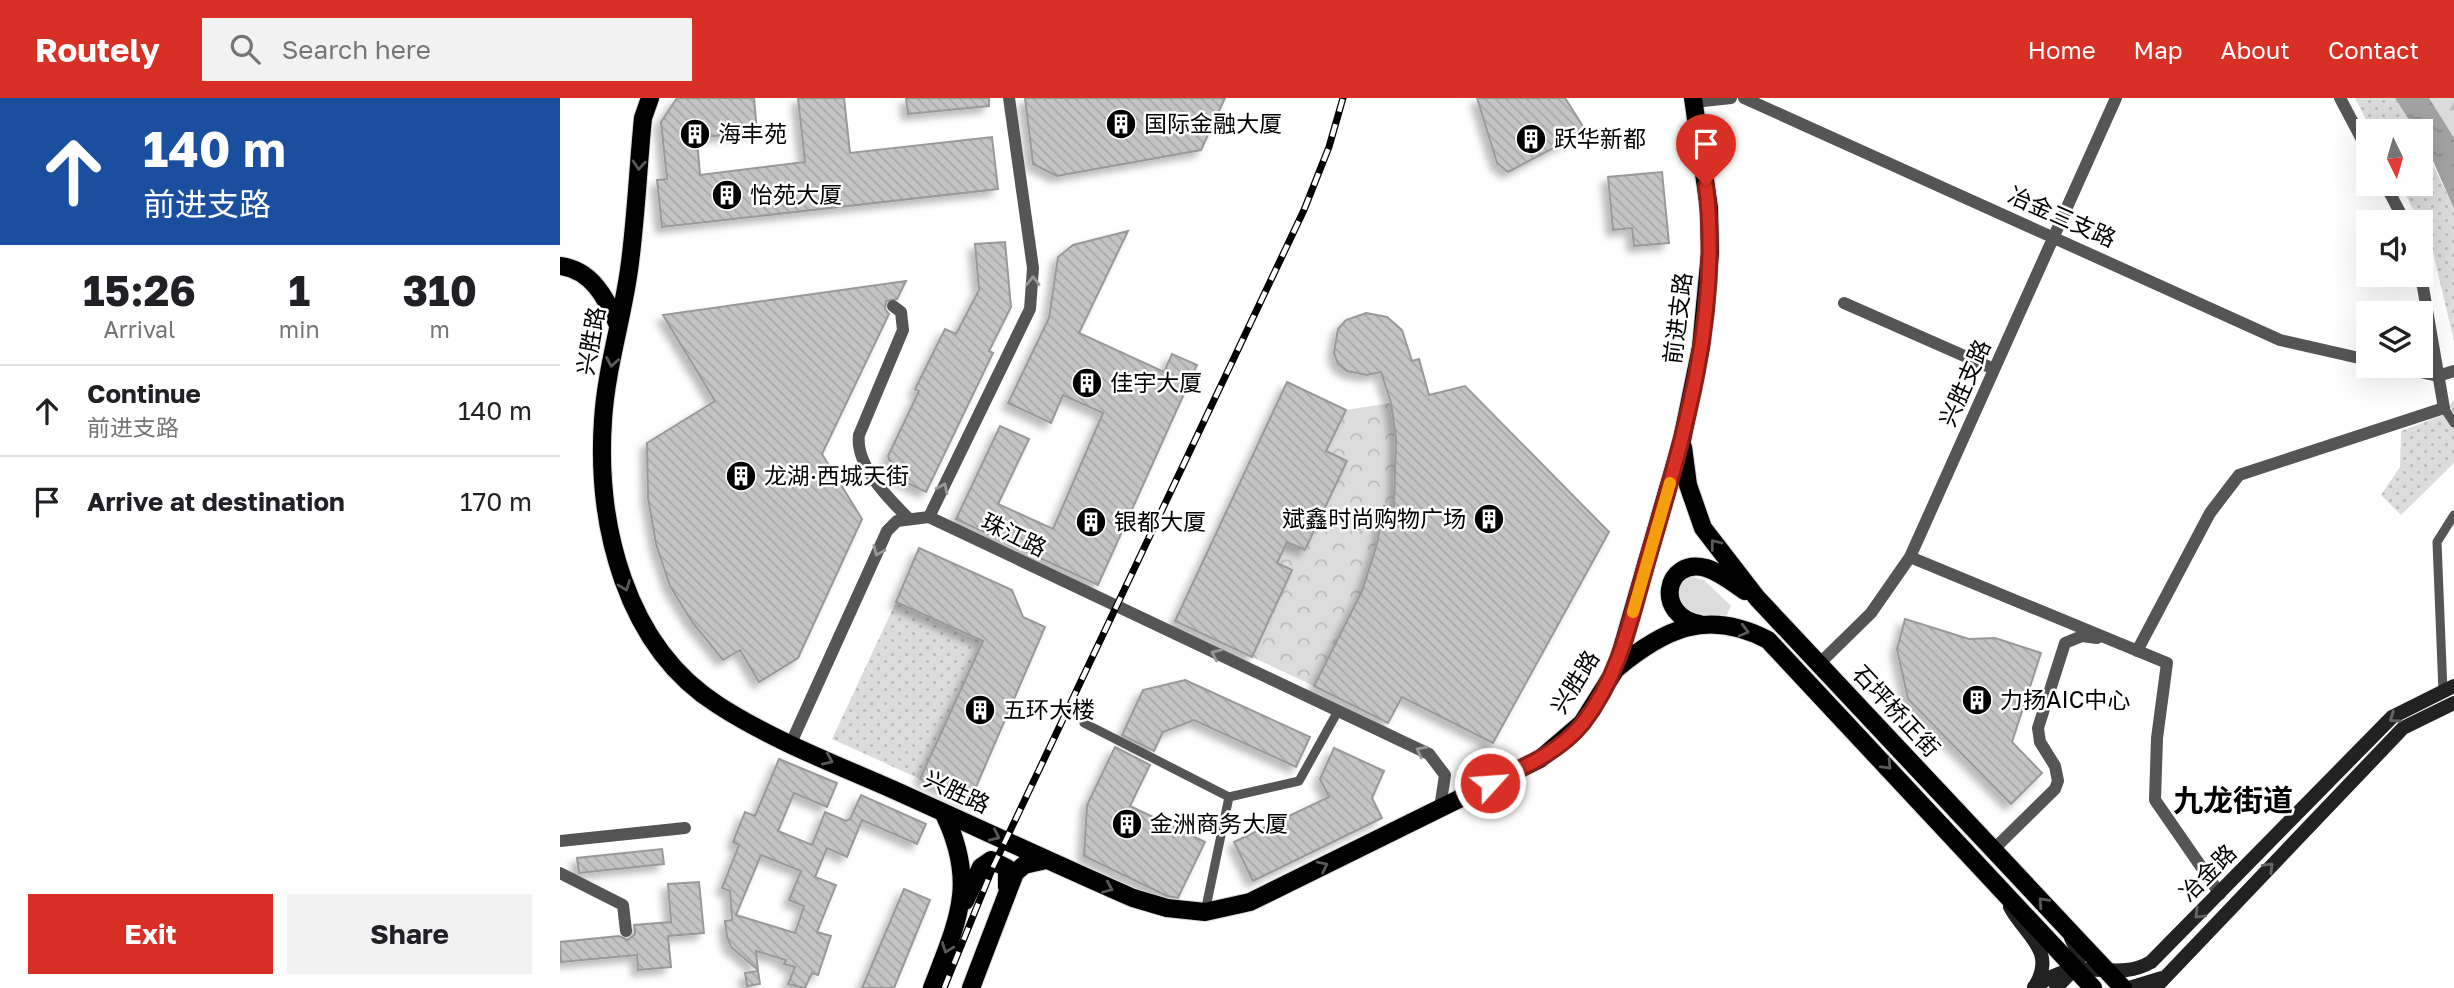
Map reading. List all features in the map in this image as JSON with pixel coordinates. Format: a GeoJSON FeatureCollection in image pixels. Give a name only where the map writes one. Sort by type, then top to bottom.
{"type":"FeatureCollection","features":[{"type":"Feature","properties":{"kind":"main road","name":"兴胜路"},"geometry":{"type":"LineString","coordinates":[[650,98],[643,118],[629,271],[603,418],[607,516],[624,586],[657,648],[682,675],[716,704],[790,743],[1046,860],[1133,898],[1167,908],[1205,912],[1250,902],[1540,759],[1561,744],[1582,723],[1616,669],[1654,540]]}},
{"type":"Feature","properties":{"kind":"main road","name":"前进支路"},"geometry":{"type":"LineString","coordinates":[[1654,540],[1682,440],[1701,347],[1710,253],[1709,208],[1694,100]]}},
{"type":"Feature","properties":{"kind":"main road"},"geometry":{"type":"LineString","coordinates":[[560,266],[573,268],[589,278],[607,299],[618,325]]}},
{"type":"Feature","properties":{"kind":"main road","name":"石坪桥正街"},"geometry":{"type":"LineString","coordinates":[[1682,440],[1688,485],[1703,528],[1757,598],[2065,926],[2106,980],[2125,988]]}},
{"type":"Feature","properties":{"kind":"main road"},"geometry":{"type":"LineString","coordinates":[[1711,626],[1684,620],[1674,611],[1670,588],[1676,575],[1682,570],[1698,566],[1713,570],[1757,598]]}},
{"type":"Feature","properties":{"kind":"main road","name":"石坪桥正街"},"geometry":{"type":"LineString","coordinates":[[1616,669],[1641,648],[1671,631],[1711,626],[1744,630],[1768,640],[2092,988]]}},
{"type":"Feature","properties":{"kind":"main road","name":"冶金路"},"geometry":{"type":"LineString","coordinates":[[2033,987],[2050,977],[2076,970],[2106,980],[2151,961],[2392,718],[2449,689]]}},
{"type":"Feature","properties":{"kind":"main road","name":"冶金路"},"geometry":{"type":"LineString","coordinates":[[2158,983],[2403,728],[2454,703]]}},
{"type":"Feature","properties":{"kind":"main road"},"geometry":{"type":"LineString","coordinates":[[943,812],[960,854],[961,912]]}},
{"type":"Feature","properties":{"kind":"main road"},"geometry":{"type":"LineString","coordinates":[[932,988],[981,867],[991,860],[1007,868],[1007,887]]}},
{"type":"Feature","properties":{"kind":"main road"},"geometry":{"type":"LineString","coordinates":[[971,988],[1007,887],[1015,873],[1024,865],[1046,860]]}},
{"type":"Feature","properties":{"kind":"main road"},"geometry":{"type":"LineString","coordinates":[[2000,887],[2014,914],[2043,953],[2043,969],[2033,987]]}},
{"type":"Feature","properties":{"kind":"main road"},"geometry":{"type":"LineString","coordinates":[[2056,988],[2076,970],[2079,954],[2065,926]]}},
{"type":"Feature","properties":{"kind":"main road"},"geometry":{"type":"LineString","coordinates":[[2125,988],[2151,961]]}},
{"type":"Feature","properties":{"kind":"main road"},"geometry":{"type":"LineString","coordinates":[[2083,988],[2092,988],[2106,980]]}},
{"type":"Feature","properties":{"kind":"main road"},"geometry":{"type":"LineString","coordinates":[[2125,988],[2158,983]]}},
{"type":"Feature","properties":{"kind":"street"},"geometry":{"type":"LineString","coordinates":[[790,743],[887,531],[897,521],[929,517],[1030,309],[1033,268],[1009,98]]}},
{"type":"Feature","properties":{"kind":"street"},"geometry":{"type":"LineString","coordinates":[[1694,100],[1731,98]]}},
{"type":"Feature","properties":{"kind":"street","name":"冶金三支路"},"geometry":{"type":"LineString","coordinates":[[1744,98],[2280,340],[2356,357]]}},
{"type":"Feature","properties":{"kind":"street","name":"兴胜支路"},"geometry":{"type":"LineString","coordinates":[[1819,664],[1871,613],[1910,557],[2116,98]]}},
{"type":"Feature","properties":{"kind":"street"},"geometry":{"type":"LineString","coordinates":[[2340,98],[2356,128]]}},
{"type":"Feature","properties":{"kind":"street"},"geometry":{"type":"LineString","coordinates":[[2423,287],[2444,408],[2454,423]]}},
{"type":"Feature","properties":{"kind":"street"},"geometry":{"type":"LineString","coordinates":[[1844,303],[1994,369]]}},
{"type":"Feature","properties":{"kind":"street"},"geometry":{"type":"LineString","coordinates":[[894,306],[901,312],[902,330],[859,435],[858,448],[887,497],[908,518]]}},
{"type":"Feature","properties":{"kind":"street"},"geometry":{"type":"LineString","coordinates":[[2433,375],[2454,371]]}},
{"type":"Feature","properties":{"kind":"street"},"geometry":{"type":"LineString","coordinates":[[2137,651],[2210,513],[2239,475],[2444,408]]}},
{"type":"Feature","properties":{"kind":"street"},"geometry":{"type":"LineString","coordinates":[[2449,689],[2437,542],[2454,515]]}},
{"type":"Feature","properties":{"kind":"street","name":"珠江路"},"geometry":{"type":"LineString","coordinates":[[929,517],[1429,754],[1445,775],[1440,808]]}},
{"type":"Feature","properties":{"kind":"street"},"geometry":{"type":"LineString","coordinates":[[1910,557],[2167,663],[2157,737],[2155,800],[2220,894]]}},
{"type":"Feature","properties":{"kind":"street"},"geometry":{"type":"LineString","coordinates":[[1993,850],[2055,789],[2057,774],[2040,742],[2038,728],[2062,648],[2070,639],[2082,636],[2111,640]]}},
{"type":"Feature","properties":{"kind":"street"},"geometry":{"type":"LineString","coordinates":[[1084,723],[1229,797],[1299,781],[1338,711]]}},
{"type":"Feature","properties":{"kind":"street"},"geometry":{"type":"LineString","coordinates":[[1205,912],[1229,797]]}},
{"type":"Feature","properties":{"kind":"street"},"geometry":{"type":"LineString","coordinates":[[560,841],[685,828]]}},
{"type":"Feature","properties":{"kind":"street"},"geometry":{"type":"LineString","coordinates":[[560,873],[623,905],[626,931]]}},
{"type":"Feature","properties":{"kind":"green space"},"geometry":{"type":"Polygon","coordinates":[[[2355,98],[2395,98],[2408,119],[2366,119],[2355,98]]]}},
{"type":"Feature","properties":{"kind":"green space"},"geometry":{"type":"Polygon","coordinates":[[[2428,98],[2454,98],[2454,141],[2428,98]]]}},
{"type":"Feature","properties":{"kind":"green space"},"geometry":{"type":"Polygon","coordinates":[[[2433,165],[2454,209],[2454,341],[2433,252],[2433,210],[2413,210],[2406,196],[2433,196],[2433,165]]]}},
{"type":"Feature","properties":{"kind":"green space"},"geometry":{"type":"Polygon","coordinates":[[[2454,399],[2454,463],[2401,515],[2381,495],[2400,467],[2401,431],[2443,415],[2454,399]]]}},
{"type":"Feature","properties":{"kind":"green space"},"geometry":{"type":"Polygon","coordinates":[[[1391,403],[1396,438],[1394,506],[1377,544],[1362,591],[1314,686],[1252,657],[1292,571],[1277,563],[1287,542],[1306,550],[1347,461],[1326,451],[1346,410],[1391,403]]]}},
{"type":"Feature","properties":{"kind":"green space"},"geometry":{"type":"Polygon","coordinates":[[[1689,576],[1704,580],[1731,606],[1727,615],[1691,615],[1677,605],[1679,582],[1689,576]]]}},
{"type":"Feature","properties":{"kind":"green space"},"geometry":{"type":"Polygon","coordinates":[[[896,602],[983,641],[920,779],[832,739],[896,602]]]}},
{"type":"Feature","properties":{"kind":"water"},"geometry":{"type":"Polygon","coordinates":[[[2395,98],[2429,98],[2454,138],[2454,209],[2433,161],[2433,119],[2408,119],[2395,98]]]}},
{"type":"Feature","properties":{"kind":"building"},"geometry":{"type":"Polygon","coordinates":[[[677,98],[754,98],[757,131],[697,138],[700,175],[805,162],[798,98],[844,98],[850,153],[992,137],[998,189],[662,227],[657,180],[667,179],[661,122],[677,98]]]}},
{"type":"Feature","properties":{"kind":"building"},"geometry":{"type":"Polygon","coordinates":[[[906,98],[989,98],[989,106],[908,114],[906,98]]]}},
{"type":"Feature","properties":{"kind":"building","name":"国际金融大厦"},"geometry":{"type":"Polygon","coordinates":[[[1025,98],[1225,98],[1201,150],[1057,176],[1033,164],[1025,98]]]}},
{"type":"Feature","properties":{"kind":"building","name":"跃华新都"},"geometry":{"type":"Polygon","coordinates":[[[1477,98],[1565,98],[1586,131],[1508,172],[1497,163],[1477,98]]]}},
{"type":"Feature","properties":{"kind":"building"},"geometry":{"type":"Polygon","coordinates":[[[1662,172],[1669,243],[1634,246],[1632,228],[1613,230],[1608,177],[1662,172]]]}},
{"type":"Feature","properties":{"kind":"building"},"geometry":{"type":"Polygon","coordinates":[[[1128,231],[1079,333],[1164,372],[1172,354],[1197,365],[1098,585],[956,519],[1000,426],[1029,439],[998,504],[1053,529],[1103,413],[1063,395],[1051,423],[1008,403],[1049,318],[1058,257],[1073,245],[1128,231]]]}},
{"type":"Feature","properties":{"kind":"building"},"geometry":{"type":"Polygon","coordinates":[[[1005,242],[1011,307],[989,351],[993,353],[926,492],[895,477],[888,456],[919,391],[915,389],[945,329],[956,334],[979,290],[975,244],[1005,242]]]}},
{"type":"Feature","properties":{"kind":"building","name":"龙湖·西城天街"},"geometry":{"type":"Polygon","coordinates":[[[906,281],[897,299],[886,301],[885,309],[889,314],[822,454],[862,519],[798,658],[759,682],[740,650],[723,660],[692,622],[670,586],[656,544],[648,498],[647,443],[715,401],[663,315],[906,281]]]}},
{"type":"Feature","properties":{"kind":"building","name":"斌鑫时尚购物广场"},"geometry":{"type":"Polygon","coordinates":[[[1366,313],[1387,317],[1402,330],[1412,361],[1419,359],[1429,395],[1465,386],[1609,532],[1493,743],[1402,697],[1388,723],[1314,686],[1362,591],[1377,544],[1384,506],[1394,506],[1396,438],[1391,403],[1381,372],[1367,375],[1347,371],[1338,364],[1334,353],[1338,329],[1346,320],[1366,313]]]}},
{"type":"Feature","properties":{"kind":"building"},"geometry":{"type":"Polygon","coordinates":[[[1287,382],[1346,410],[1326,451],[1347,461],[1305,550],[1287,542],[1277,563],[1292,570],[1252,657],[1175,621],[1287,382]]]}},
{"type":"Feature","properties":{"kind":"building","name":"五环大楼"},"geometry":{"type":"Polygon","coordinates":[[[919,548],[1012,590],[1023,617],[1045,627],[970,801],[920,779],[983,641],[896,602],[919,548]]]}},
{"type":"Feature","properties":{"kind":"building"},"geometry":{"type":"Polygon","coordinates":[[[1905,619],[1969,639],[1995,638],[2041,653],[2012,742],[2042,773],[2011,804],[1908,699],[1897,649],[1905,619]]]}},
{"type":"Feature","properties":{"kind":"building"},"geometry":{"type":"Polygon","coordinates":[[[1185,680],[1310,737],[1296,767],[1194,720],[1163,732],[1154,751],[1122,735],[1143,690],[1185,680]]]}},
{"type":"Feature","properties":{"kind":"building","name":"金洲商务大厦"},"geometry":{"type":"Polygon","coordinates":[[[1115,747],[1150,765],[1130,806],[1205,842],[1178,898],[1167,896],[1084,856],[1087,805],[1115,747]]]}},
{"type":"Feature","properties":{"kind":"building"},"geometry":{"type":"Polygon","coordinates":[[[1334,748],[1384,771],[1372,798],[1382,818],[1253,881],[1234,842],[1329,797],[1320,779],[1334,748]]]}},
{"type":"Feature","properties":{"kind":"building"},"geometry":{"type":"Polygon","coordinates":[[[779,759],[837,783],[827,807],[794,793],[778,831],[812,845],[825,812],[846,821],[850,819],[861,795],[926,824],[917,844],[862,820],[847,857],[827,848],[815,877],[836,885],[817,932],[831,936],[818,975],[812,973],[805,988],[788,984],[795,967],[784,964],[786,960],[756,951],[758,970],[731,947],[727,937],[725,921],[732,920],[730,891],[722,888],[739,845],[733,842],[745,812],[755,816],[779,759]],[[761,855],[736,915],[795,933],[804,906],[789,900],[801,871],[761,855]]]}},
{"type":"Feature","properties":{"kind":"building"},"geometry":{"type":"Polygon","coordinates":[[[662,849],[664,864],[579,873],[577,858],[662,849]]]}},
{"type":"Feature","properties":{"kind":"building"},"geometry":{"type":"Polygon","coordinates":[[[699,882],[704,933],[668,936],[671,967],[638,970],[637,955],[561,962],[560,942],[619,936],[628,940],[635,934],[634,925],[671,922],[668,884],[699,882]]]}},
{"type":"Feature","properties":{"kind":"building"},"geometry":{"type":"Polygon","coordinates":[[[904,889],[930,900],[894,988],[862,988],[904,889]]]}},
{"type":"Feature","properties":{"kind":"building"},"geometry":{"type":"Polygon","coordinates":[[[758,971],[760,984],[747,986],[745,973],[758,971]]]}},
{"type":"Feature","properties":{"kind":"railway"},"geometry":{"type":"LineString","coordinates":[[944,988],[993,867],[1304,210],[1329,147],[1343,98]]}},
{"type":"Feature","properties":{"kind":"slow traffic"},"geometry":{"type":"LineString","coordinates":[[1633,612],[1670,483]]}},
{"type":"Feature","properties":{"kind":"place","name":"国际金融大厦"},"geometry":{"type":"Point","coordinates":[1121,124]}},
{"type":"Feature","properties":{"kind":"place","name":"海丰苑"},"geometry":{"type":"Point","coordinates":[695,134]}},
{"type":"Feature","properties":{"kind":"place","name":"跃华新都"},"geometry":{"type":"Point","coordinates":[1531,139]}},
{"type":"Feature","properties":{"kind":"place","name":"怡苑大厦"},"geometry":{"type":"Point","coordinates":[727,195]}},
{"type":"Feature","properties":{"kind":"place","name":"佳宇大厦"},"geometry":{"type":"Point","coordinates":[1087,383]}},
{"type":"Feature","properties":{"kind":"place","name":"龙湖·西城天街"},"geometry":{"type":"Point","coordinates":[741,476]}},
{"type":"Feature","properties":{"kind":"place","name":"斌鑫时尚购物广场"},"geometry":{"type":"Point","coordinates":[1489,519]}},
{"type":"Feature","properties":{"kind":"place","name":"银都大厦"},"geometry":{"type":"Point","coordinates":[1091,522]}},
{"type":"Feature","properties":{"kind":"place","name":"力扬AIC中心"},"geometry":{"type":"Point","coordinates":[1977,700]}},
{"type":"Feature","properties":{"kind":"place","name":"五环大楼"},"geometry":{"type":"Point","coordinates":[980,710]}},
{"type":"Feature","properties":{"kind":"place","name":"金洲商务大厦"},"geometry":{"type":"Point","coordinates":[1127,824]}},
{"type":"Feature","properties":{"kind":"district","name":"九龙街道"},"geometry":{"type":"Point","coordinates":[2233,801]}},
{"type":"Feature","properties":{"kind":"route"},"geometry":{"type":"LineString","coordinates":[[1490,783],[1540,759],[1561,744],[1582,723],[1616,669],[1682,440],[1701,347],[1710,253],[1706,186]]}}]}
